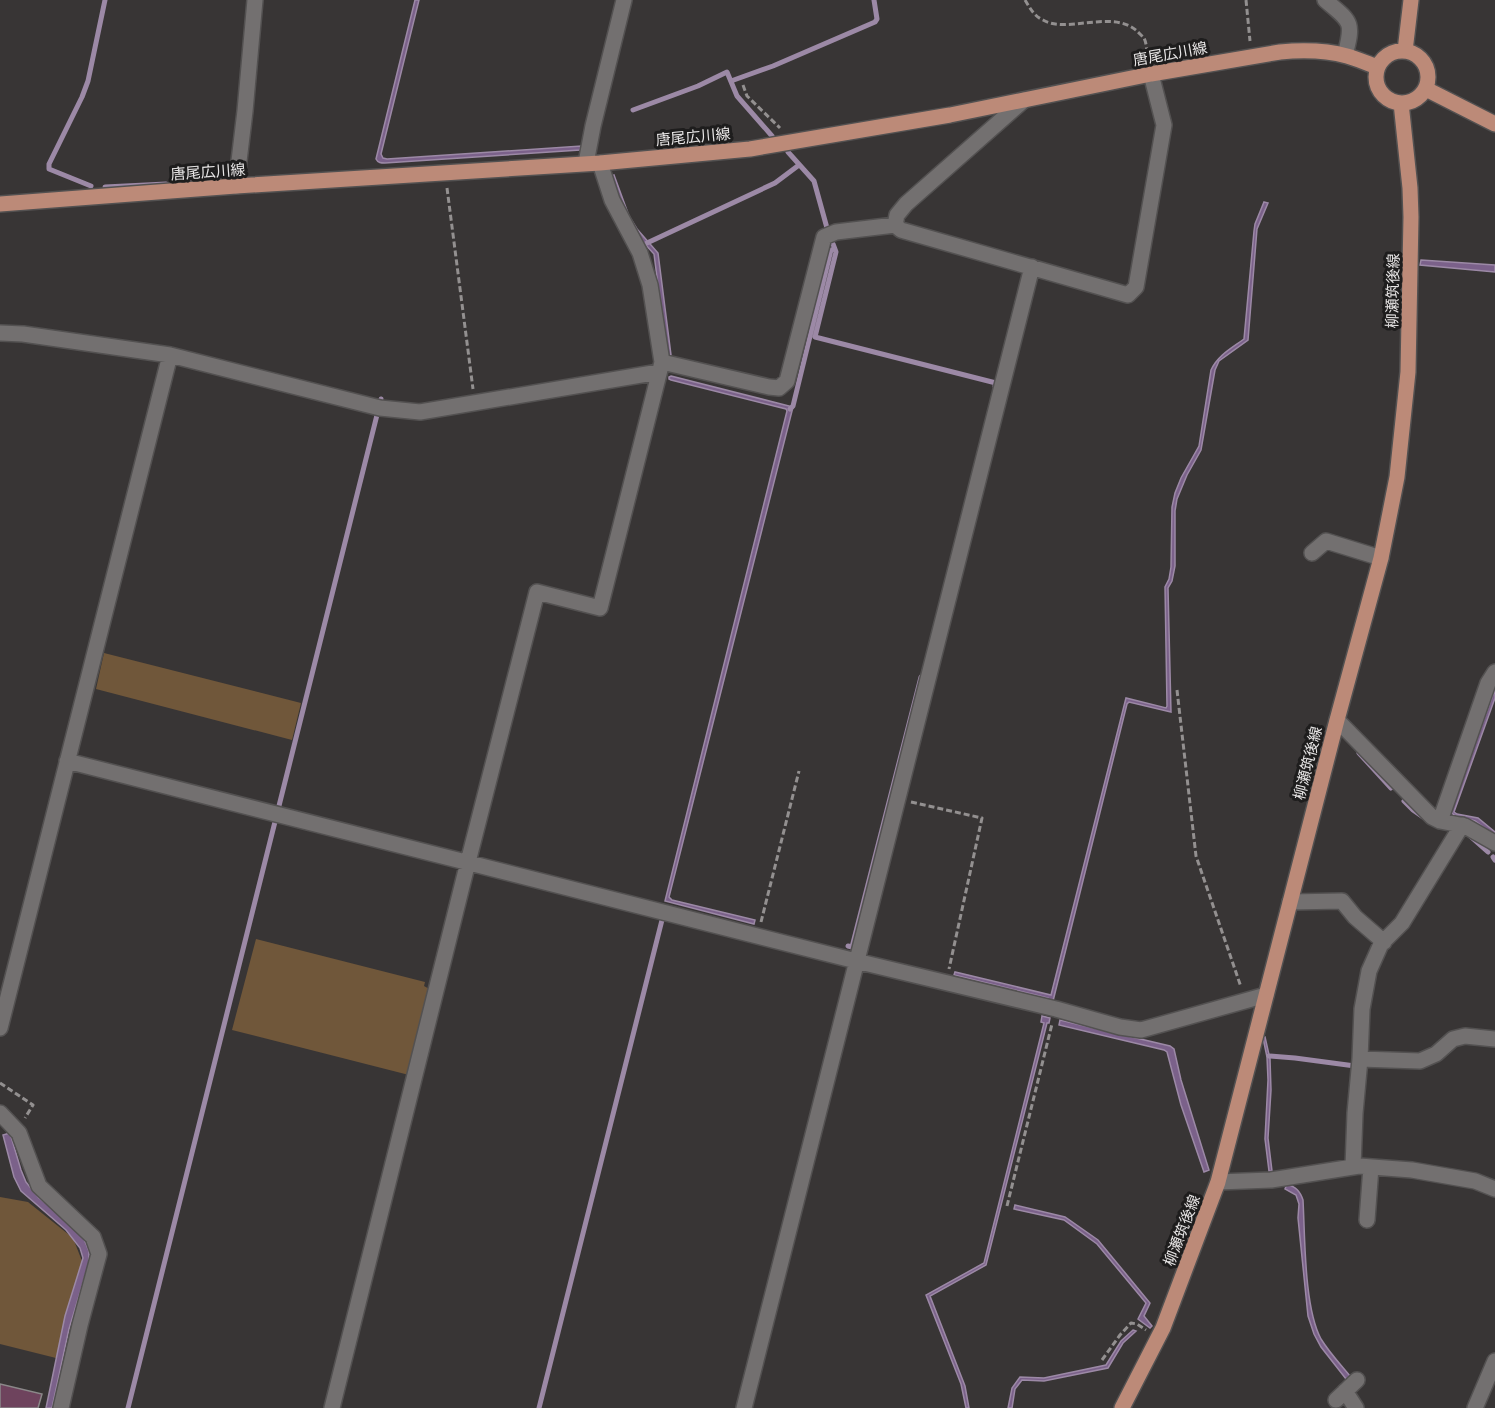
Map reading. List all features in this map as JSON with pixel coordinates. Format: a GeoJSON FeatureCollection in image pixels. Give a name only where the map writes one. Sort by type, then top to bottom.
{"type":"FeatureCollection","features":[{"type":"Feature","properties":{"kind":"main road"},"geometry":{"type":"LineString","coordinates":[[1405,51],[1411,0]]}},
{"type":"Feature","properties":{"kind":"main road","name":"唐尾広川線"},"geometry":{"type":"LineString","coordinates":[[0,204],[593,163],[750,149],[950,115],[1151,74],[1280,52],[1301,50],[1345,55],[1378,68]]}},
{"type":"Feature","properties":{"kind":"main road"},"geometry":{"type":"LineString","coordinates":[[1405,51],[1415,54],[1424,62],[1428,72],[1428,82],[1424,93],[1416,100],[1406,104],[1395,103],[1385,98],[1376,81],[1378,68],[1387,56],[1395,52],[1405,51]]}},
{"type":"Feature","properties":{"kind":"main road"},"geometry":{"type":"LineString","coordinates":[[1426,88],[1495,124]]}},
{"type":"Feature","properties":{"kind":"main road","name":"柳瀬筑後線"},"geometry":{"type":"LineString","coordinates":[[1122,1408],[1163,1328],[1218,1182],[1336,720],[1381,558],[1397,477],[1408,372],[1411,217],[1401,103]]}},
{"type":"Feature","properties":{"kind":"street"},"geometry":{"type":"LineString","coordinates":[[236,186],[255,0]]}},
{"type":"Feature","properties":{"kind":"street"},"geometry":{"type":"LineString","coordinates":[[332,1408],[537,592],[600,608],[661,367],[650,285],[640,253],[593,163],[593,126],[624,0]]}},
{"type":"Feature","properties":{"kind":"street"},"geometry":{"type":"LineString","coordinates":[[1325,0],[1348,21],[1350,36],[1345,55]]}},
{"type":"Feature","properties":{"kind":"street"},"geometry":{"type":"LineString","coordinates":[[0,333],[23,334],[170,355],[380,408],[420,412],[661,367],[779,388],[787,381],[824,237],[837,232],[895,225],[901,230],[1128,295],[1136,287],[1164,125],[1151,74]]}},
{"type":"Feature","properties":{"kind":"street"},"geometry":{"type":"LineString","coordinates":[[895,225],[897,215],[906,204],[1024,100]]}},
{"type":"Feature","properties":{"kind":"street"},"geometry":{"type":"LineString","coordinates":[[744,1408],[1032,267]]}},
{"type":"Feature","properties":{"kind":"street"},"geometry":{"type":"LineString","coordinates":[[0,1028],[170,355]]}},
{"type":"Feature","properties":{"kind":"street"},"geometry":{"type":"LineString","coordinates":[[1312,553],[1326,541],[1381,558]]}},
{"type":"Feature","properties":{"kind":"street"},"geometry":{"type":"LineString","coordinates":[[1440,821],[1488,683],[1495,672]]}},
{"type":"Feature","properties":{"kind":"street"},"geometry":{"type":"LineString","coordinates":[[1336,720],[1432,817],[1440,821],[1462,825],[1495,843]]}},
{"type":"Feature","properties":{"kind":"street"},"geometry":{"type":"LineString","coordinates":[[67,761],[1120,1027],[1141,1030],[1266,994]]}},
{"type":"Feature","properties":{"kind":"street"},"geometry":{"type":"LineString","coordinates":[[1353,1167],[1362,1009],[1369,971],[1382,944],[1402,923],[1462,825]]}},
{"type":"Feature","properties":{"kind":"street"},"geometry":{"type":"LineString","coordinates":[[1290,902],[1342,901],[1355,917],[1384,942]]}},
{"type":"Feature","properties":{"kind":"street"},"geometry":{"type":"LineString","coordinates":[[1360,1059],[1420,1060],[1436,1054],[1453,1039],[1465,1036],[1495,1039]]}},
{"type":"Feature","properties":{"kind":"street"},"geometry":{"type":"LineString","coordinates":[[0,1113],[17,1132],[39,1186],[93,1237],[99,1254],[61,1408]]}},
{"type":"Feature","properties":{"kind":"street"},"geometry":{"type":"LineString","coordinates":[[1218,1182],[1271,1180],[1359,1166],[1412,1170],[1475,1181],[1495,1189]]}},
{"type":"Feature","properties":{"kind":"street"},"geometry":{"type":"LineString","coordinates":[[1367,1220],[1371,1167]]}},
{"type":"Feature","properties":{"kind":"street"},"geometry":{"type":"LineString","coordinates":[[1475,1408],[1495,1361]]}},
{"type":"Feature","properties":{"kind":"street"},"geometry":{"type":"LineString","coordinates":[[1356,1408],[1340,1396],[1357,1380]]}},
{"type":"Feature","properties":{"kind":"path"},"geometry":{"type":"LineString","coordinates":[[1025,0],[1034,14],[1045,22],[1057,24],[1106,22],[1132,27],[1143,37],[1151,74]]}},
{"type":"Feature","properties":{"kind":"path"},"geometry":{"type":"LineString","coordinates":[[1246,0],[1251,58]]}},
{"type":"Feature","properties":{"kind":"path"},"geometry":{"type":"LineString","coordinates":[[743,85],[747,96],[794,141]]}},
{"type":"Feature","properties":{"kind":"path"},"geometry":{"type":"LineString","coordinates":[[445,173],[475,403]]}},
{"type":"Feature","properties":{"kind":"path"},"geometry":{"type":"LineString","coordinates":[[1177,690],[1196,856],[1245,1000]]}},
{"type":"Feature","properties":{"kind":"path"},"geometry":{"type":"LineString","coordinates":[[757,935],[799,771]]}},
{"type":"Feature","properties":{"kind":"path"},"geometry":{"type":"LineString","coordinates":[[897,799],[982,818],[946,982]]}},
{"type":"Feature","properties":{"kind":"path"},"geometry":{"type":"LineString","coordinates":[[1007,1206],[1056,1009]]}},
{"type":"Feature","properties":{"kind":"path"},"geometry":{"type":"LineString","coordinates":[[0,1083],[33,1105],[17,1132]]}},
{"type":"Feature","properties":{"kind":"path"},"geometry":{"type":"LineString","coordinates":[[1102,1360],[1131,1323],[1137,1324],[1158,1338]]}},
{"type":"Feature","properties":{"kind":"shaded area"},"geometry":{"type":"Polygon","coordinates":[[[415,0],[419,0],[381,154],[383,158],[581,146],[580,150],[385,163],[378,161],[376,159],[415,0]]]}},
{"type":"Feature","properties":{"kind":"shaded area"},"geometry":{"type":"Polygon","coordinates":[[[614,175],[629,216],[658,253],[671,355],[667,355],[654,254],[632,230],[625,217],[611,176],[614,175]]]}},
{"type":"Feature","properties":{"kind":"shaded area"},"geometry":{"type":"Polygon","coordinates":[[[1264,202],[1268,203],[1257,229],[1248,340],[1219,361],[1215,370],[1201,450],[1177,499],[1175,566],[1168,588],[1171,712],[1129,702],[1127,704],[1053,1001],[954,975],[955,972],[1051,995],[1126,698],[1166,708],[1167,706],[1165,587],[1171,567],[1172,507],[1181,478],[1199,446],[1211,370],[1221,356],[1244,339],[1255,224],[1264,202]]]}},
{"type":"Feature","properties":{"kind":"shaded area"},"geometry":{"type":"Polygon","coordinates":[[[1421,260],[1495,265],[1495,272],[1420,265],[1421,260]]]}},
{"type":"Feature","properties":{"kind":"shaded area"},"geometry":{"type":"Polygon","coordinates":[[[669,377],[793,407],[669,897],[672,900],[755,920],[754,924],[665,901],[787,411],[671,380],[669,377]]]}},
{"type":"Feature","properties":{"kind":"shaded area"},"geometry":{"type":"Polygon","coordinates":[[[104,653],[301,703],[292,740],[96,689],[104,653]]]}},
{"type":"Feature","properties":{"kind":"shaded area"},"geometry":{"type":"Polygon","coordinates":[[[1495,689],[1495,698],[1454,812],[1478,818],[1495,832],[1495,836],[1475,821],[1454,815],[1451,808],[1495,689]]]}},
{"type":"Feature","properties":{"kind":"shaded area"},"geometry":{"type":"Polygon","coordinates":[[[256,939],[425,982],[424,986],[431,990],[409,1075],[232,1030],[256,939]]]}},
{"type":"Feature","properties":{"kind":"shaded area"},"geometry":{"type":"Polygon","coordinates":[[[1042,1016],[1050,1018],[1049,1023],[1047,1023],[986,1265],[930,1296],[965,1386],[969,1408],[966,1408],[961,1384],[926,1295],[984,1263],[1044,1023],[1041,1022],[1042,1016]]]}},
{"type":"Feature","properties":{"kind":"shaded area"},"geometry":{"type":"Polygon","coordinates":[[[1060,1020],[1170,1046],[1174,1049],[1181,1080],[1209,1170],[1204,1172],[1181,1105],[1167,1052],[1059,1025],[1060,1020]]]}},
{"type":"Feature","properties":{"kind":"shaded area"},"geometry":{"type":"Polygon","coordinates":[[[1265,1037],[1270,1059],[1268,1138],[1272,1171],[1269,1171],[1265,1139],[1268,1080],[1263,1038],[1265,1037]]]}},
{"type":"Feature","properties":{"kind":"shaded area"},"geometry":{"type":"Polygon","coordinates":[[[10,1133],[26,1182],[39,1198],[70,1222],[84,1239],[89,1251],[89,1263],[69,1329],[52,1408],[46,1408],[65,1316],[83,1258],[80,1248],[66,1230],[21,1191],[14,1177],[3,1135],[10,1133]]]}},
{"type":"Feature","properties":{"kind":"shaded area"},"geometry":{"type":"Polygon","coordinates":[[[1287,1184],[1297,1190],[1303,1200],[1306,1271],[1315,1326],[1324,1344],[1350,1376],[1346,1379],[1321,1347],[1308,1316],[1298,1218],[1299,1204],[1296,1195],[1285,1189],[1287,1184]]]}},
{"type":"Feature","properties":{"kind":"shaded area"},"geometry":{"type":"Polygon","coordinates":[[[0,1197],[28,1202],[73,1238],[82,1261],[56,1358],[0,1344],[0,1197]]]}},
{"type":"Feature","properties":{"kind":"shaded area"},"geometry":{"type":"Polygon","coordinates":[[[1015,1205],[1065,1217],[1098,1240],[1150,1303],[1144,1316],[1152,1326],[1150,1328],[1138,1319],[1146,1303],[1097,1244],[1064,1220],[1014,1209],[1015,1205]]]}},
{"type":"Feature","properties":{"kind":"shaded area"},"geometry":{"type":"Polygon","coordinates":[[[1133,1330],[1136,1331],[1123,1343],[1108,1368],[1044,1381],[1022,1380],[1015,1389],[1012,1408],[1008,1408],[1012,1388],[1020,1377],[1044,1378],[1106,1365],[1121,1341],[1133,1330]]]}},
{"type":"Feature","properties":{"kind":"building"},"geometry":{"type":"Polygon","coordinates":[[[0,1384],[42,1394],[38,1408],[0,1408],[0,1384]]]}},
{"type":"Feature","properties":{"kind":"waterway"},"geometry":{"type":"LineString","coordinates":[[91,186],[49,169],[49,164],[88,81],[105,0]]}},
{"type":"Feature","properties":{"kind":"waterway"},"geometry":{"type":"LineString","coordinates":[[731,81],[773,66],[875,22],[877,19],[874,0]]}},
{"type":"Feature","properties":{"kind":"waterway"},"geometry":{"type":"LineString","coordinates":[[633,110],[698,86],[727,72],[737,96],[772,136]]}},
{"type":"Feature","properties":{"kind":"waterway"},"geometry":{"type":"LineString","coordinates":[[788,152],[814,181],[827,228]]}},
{"type":"Feature","properties":{"kind":"waterway"},"geometry":{"type":"LineString","coordinates":[[647,243],[775,183],[799,165]]}},
{"type":"Feature","properties":{"kind":"waterway"},"geometry":{"type":"LineString","coordinates":[[179,182],[219,178]]}},
{"type":"Feature","properties":{"kind":"waterway"},"geometry":{"type":"LineString","coordinates":[[105,187],[166,184]]}},
{"type":"Feature","properties":{"kind":"waterway"},"geometry":{"type":"LineString","coordinates":[[833,244],[836,252],[815,337],[996,383],[995,386]]}},
{"type":"Feature","properties":{"kind":"waterway"},"geometry":{"type":"LineString","coordinates":[[790,409],[793,406],[831,250]]}},
{"type":"Feature","properties":{"kind":"waterway"},"geometry":{"type":"LineString","coordinates":[[128,1408],[381,399]]}},
{"type":"Feature","properties":{"kind":"waterway"},"geometry":{"type":"LineString","coordinates":[[848,946],[852,947],[921,677]]}},
{"type":"Feature","properties":{"kind":"waterway"},"geometry":{"type":"LineString","coordinates":[[1359,753],[1391,788]]}},
{"type":"Feature","properties":{"kind":"waterway"},"geometry":{"type":"LineString","coordinates":[[1404,801],[1423,817]]}},
{"type":"Feature","properties":{"kind":"waterway"},"geometry":{"type":"LineString","coordinates":[[1470,836],[1488,852]]}},
{"type":"Feature","properties":{"kind":"waterway"},"geometry":{"type":"LineString","coordinates":[[539,1408],[662,920]]}},
{"type":"Feature","properties":{"kind":"waterway"},"geometry":{"type":"LineString","coordinates":[[1269,1056],[1355,1066]]}}]}
